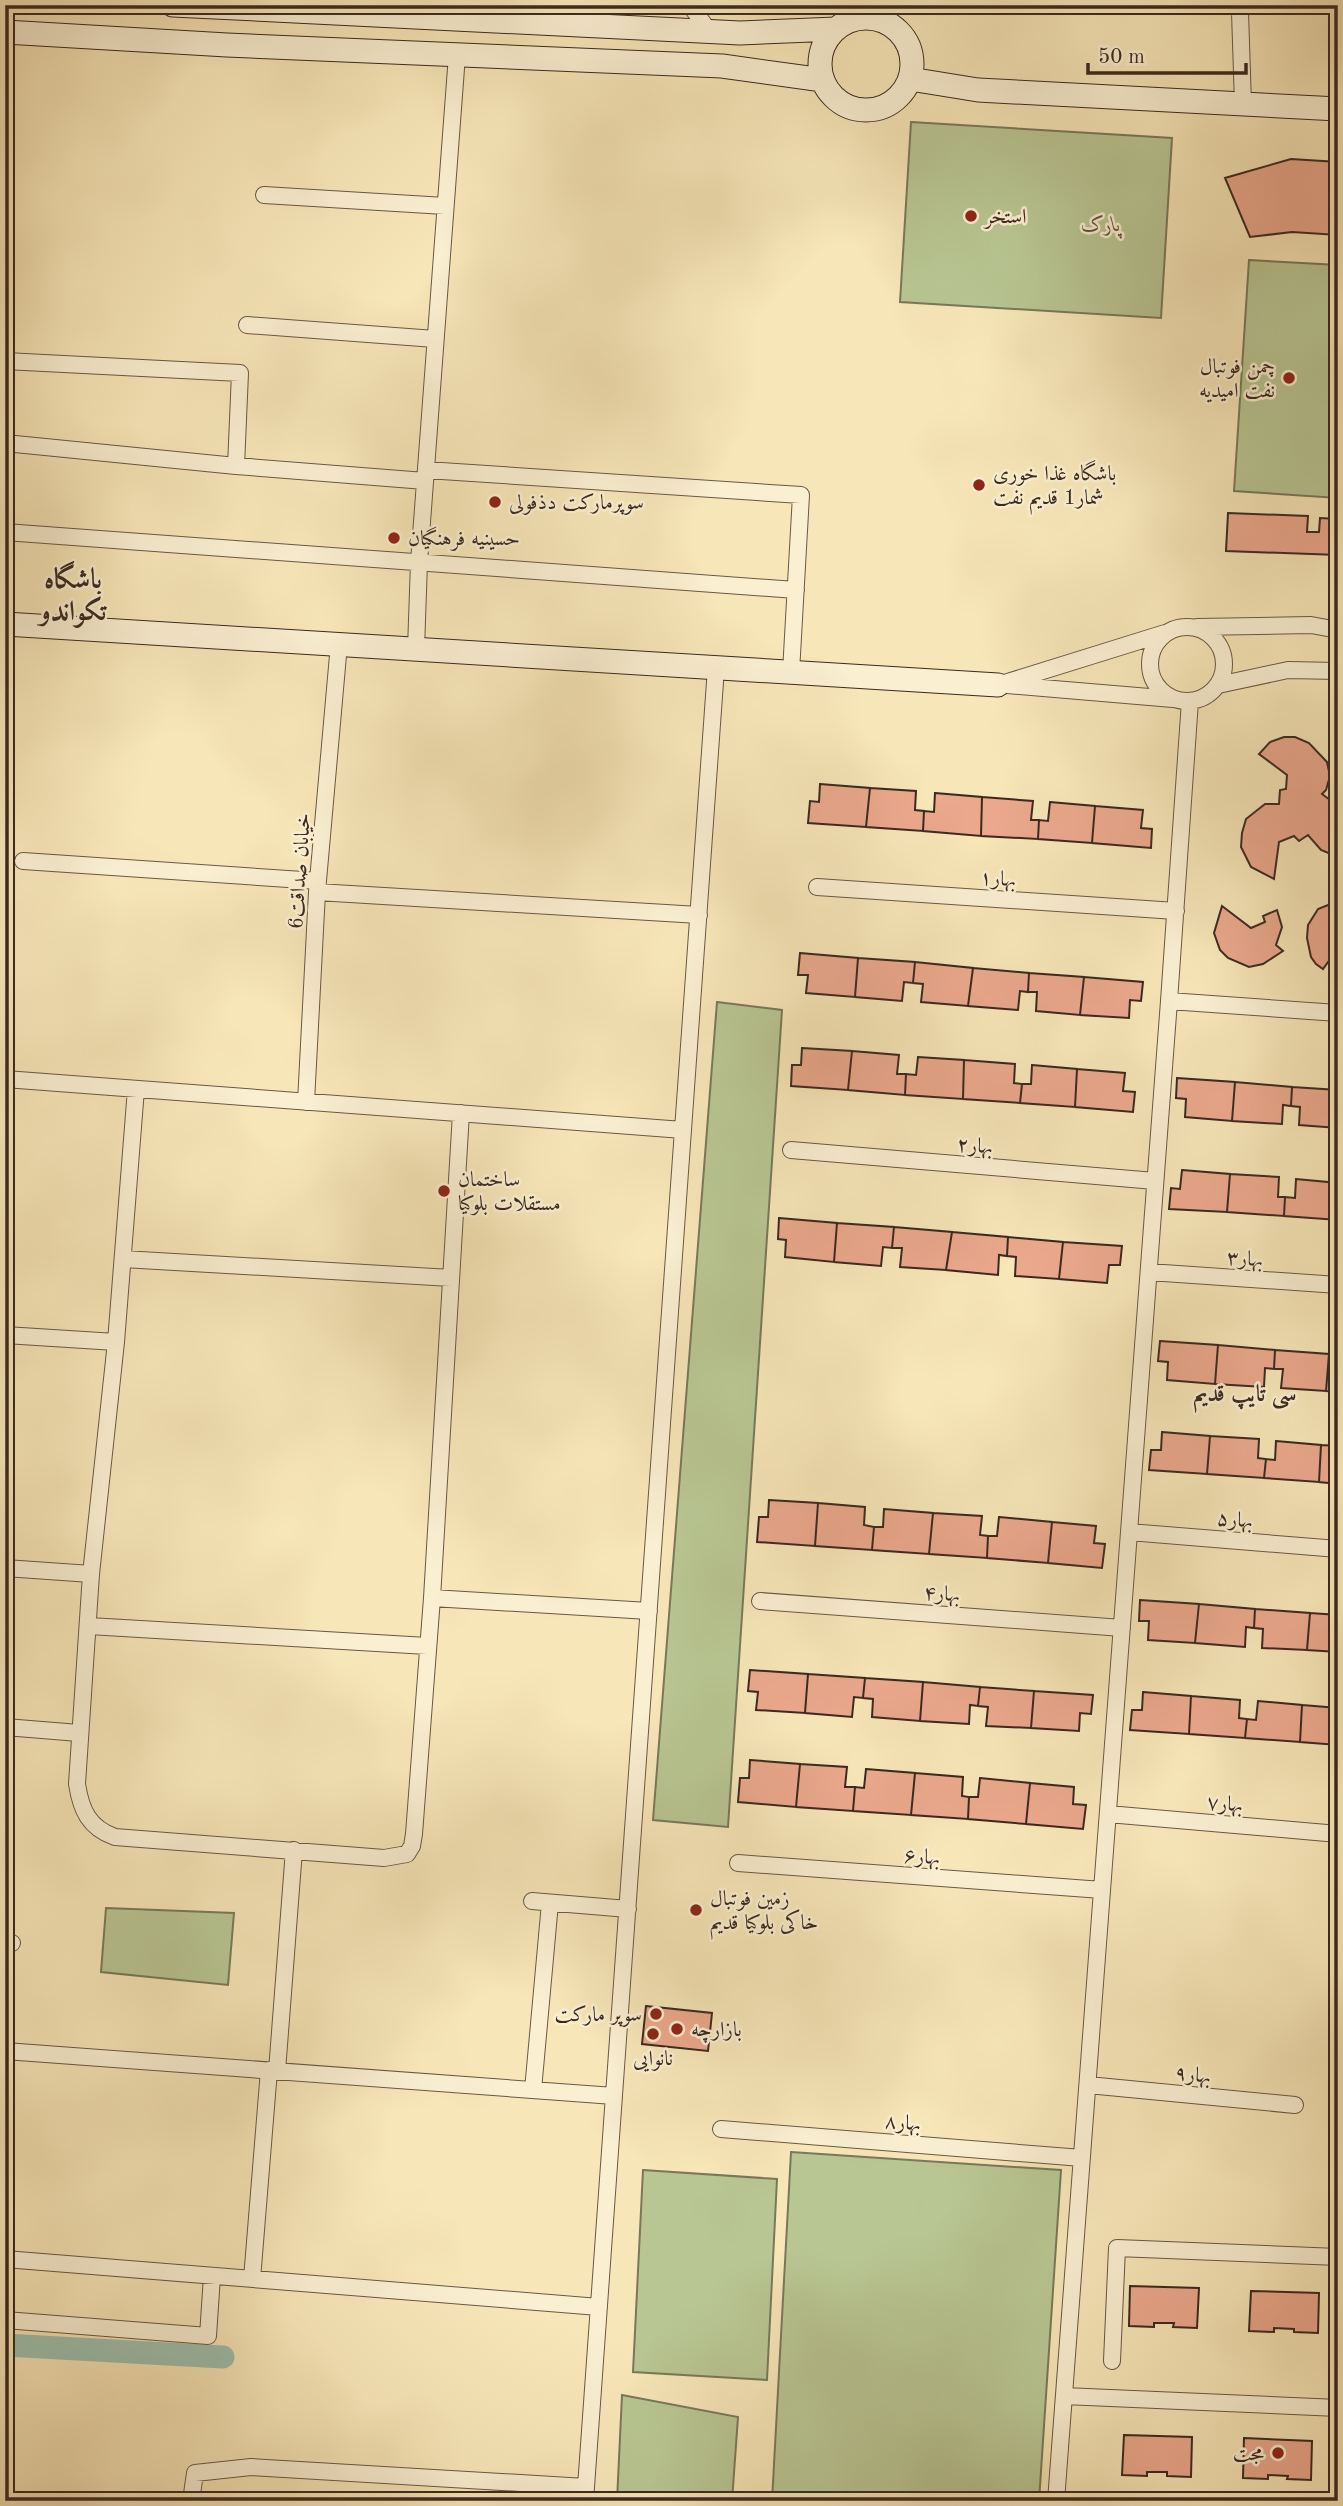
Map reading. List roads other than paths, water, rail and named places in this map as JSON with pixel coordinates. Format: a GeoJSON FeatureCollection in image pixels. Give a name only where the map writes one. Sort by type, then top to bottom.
{"type":"FeatureCollection","features":[{"type":"Feature","properties":{"kind":"street"},"geometry":{"type":"LineString","coordinates":[[173,5],[499,13],[740,33],[836,29]]}},
{"type":"Feature","properties":{"kind":"street"},"geometry":{"type":"LineString","coordinates":[[692,6],[709,31]]}},
{"type":"Feature","properties":{"kind":"street"},"geometry":{"type":"LineString","coordinates":[[1242,8],[1243,104]]}},
{"type":"Feature","properties":{"kind":"street"},"geometry":{"type":"LineString","coordinates":[[866,12],[894,27],[904,38],[912,58],[910,79],[894,101],[880,108],[858,109],[841,102],[830,92],[823,80],[822,52],[836,29],[866,12]]}},
{"type":"Feature","properties":{"kind":"street"},"geometry":{"type":"LineString","coordinates":[[5,32],[213,45],[722,66],[823,80]]}},
{"type":"Feature","properties":{"kind":"street"},"geometry":{"type":"LineString","coordinates":[[416,649],[425,475],[457,55]]}},
{"type":"Feature","properties":{"kind":"street"},"geometry":{"type":"LineString","coordinates":[[910,79],[978,90],[1338,109]]}},
{"type":"Feature","properties":{"kind":"street"},"geometry":{"type":"LineString","coordinates":[[264,195],[445,206]]}},
{"type":"Feature","properties":{"kind":"street"},"geometry":{"type":"LineString","coordinates":[[247,326],[435,339]]}},
{"type":"Feature","properties":{"kind":"street"},"geometry":{"type":"LineString","coordinates":[[5,362],[240,373],[236,466]]}},
{"type":"Feature","properties":{"kind":"street"},"geometry":{"type":"LineString","coordinates":[[5,443],[236,466],[802,495],[791,672]]}},
{"type":"Feature","properties":{"kind":"street"},"geometry":{"type":"LineString","coordinates":[[5,531],[796,590]]}},
{"type":"Feature","properties":{"kind":"street"},"geometry":{"type":"LineString","coordinates":[[5,624],[998,685],[1182,700],[1206,696],[1218,685],[1224,669],[1222,652],[1214,638],[1200,629],[1175,630],[998,685]]}},
{"type":"Feature","properties":{"kind":"street"},"geometry":{"type":"LineString","coordinates":[[1182,700],[1160,690],[1151,676],[1150,659],[1156,643],[1175,630],[1311,625],[1338,630]]}},
{"type":"Feature","properties":{"kind":"street","name":"خیابان صداقت6"},"geometry":{"type":"LineString","coordinates":[[306,1102],[318,887],[339,644]]}},
{"type":"Feature","properties":{"kind":"street"},"geometry":{"type":"LineString","coordinates":[[191,2501],[195,2473],[251,2467],[586,2494],[716,668]]}},
{"type":"Feature","properties":{"kind":"street"},"geometry":{"type":"LineString","coordinates":[[1218,685],[1288,670],[1338,671]]}},
{"type":"Feature","properties":{"kind":"street"},"geometry":{"type":"LineString","coordinates":[[1056,2501],[1176,911],[1182,700]]}},
{"type":"Feature","properties":{"kind":"street"},"geometry":{"type":"LineString","coordinates":[[23,860],[318,887],[699,915]]}},
{"type":"Feature","properties":{"kind":"street","name":"بهار۱"},"geometry":{"type":"LineString","coordinates":[[817,887],[1176,911]]}},
{"type":"Feature","properties":{"kind":"street"},"geometry":{"type":"LineString","coordinates":[[1169,1001],[1338,1013]]}},
{"type":"Feature","properties":{"kind":"street"},"geometry":{"type":"LineString","coordinates":[[5,1079],[683,1130]]}},
{"type":"Feature","properties":{"kind":"street"},"geometry":{"type":"LineString","coordinates":[[136,1089],[116,1342],[91,1574],[76,1784],[80,1802],[88,1821],[102,1832],[115,1837],[384,1858],[407,1854],[414,1834],[432,1598],[460,1113]]}},
{"type":"Feature","properties":{"kind":"street","name":"بهار۲"},"geometry":{"type":"LineString","coordinates":[[791,1150],[1155,1181]]}},
{"type":"Feature","properties":{"kind":"street"},"geometry":{"type":"LineString","coordinates":[[122,1259],[451,1278]]}},
{"type":"Feature","properties":{"kind":"street","name":"بهار۳"},"geometry":{"type":"LineString","coordinates":[[1149,1272],[1338,1285]]}},
{"type":"Feature","properties":{"kind":"street"},"geometry":{"type":"LineString","coordinates":[[5,1335],[116,1342]]}},
{"type":"Feature","properties":{"kind":"street","name":"بهار۵"},"geometry":{"type":"LineString","coordinates":[[1129,1532],[1338,1549]]}},
{"type":"Feature","properties":{"kind":"street"},"geometry":{"type":"LineString","coordinates":[[5,1568],[91,1574]]}},
{"type":"Feature","properties":{"kind":"street"},"geometry":{"type":"LineString","coordinates":[[432,1598],[649,1611]]}},
{"type":"Feature","properties":{"kind":"street","name":"بهار۴"},"geometry":{"type":"LineString","coordinates":[[760,1601],[1122,1628]]}},
{"type":"Feature","properties":{"kind":"street"},"geometry":{"type":"LineString","coordinates":[[89,1626],[427,1646]]}},
{"type":"Feature","properties":{"kind":"street"},"geometry":{"type":"LineString","coordinates":[[5,1727],[79,1733]]}},
{"type":"Feature","properties":{"kind":"street","name":"بهار۷"},"geometry":{"type":"LineString","coordinates":[[1108,1814],[1338,1834]]}},
{"type":"Feature","properties":{"kind":"street"},"geometry":{"type":"LineString","coordinates":[[252,2279],[294,1850]]}},
{"type":"Feature","properties":{"kind":"street","name":"بهار۶"},"geometry":{"type":"LineString","coordinates":[[738,1863],[1102,1890]]}},
{"type":"Feature","properties":{"kind":"street"},"geometry":{"type":"LineString","coordinates":[[532,1901],[628,1909]]}},
{"type":"Feature","properties":{"kind":"street"},"geometry":{"type":"LineString","coordinates":[[533,2090],[550,1903]]}},
{"type":"Feature","properties":{"kind":"street"},"geometry":{"type":"LineString","coordinates":[[5,2051],[614,2096]]}},
{"type":"Feature","properties":{"kind":"street","name":"بهار۹"},"geometry":{"type":"LineString","coordinates":[[1088,2085],[1295,2105]]}},
{"type":"Feature","properties":{"kind":"street","name":"بهار۸"},"geometry":{"type":"LineString","coordinates":[[720,2129],[1082,2158]]}},
{"type":"Feature","properties":{"kind":"street"},"geometry":{"type":"LineString","coordinates":[[1112,2361],[1117,2248],[1338,2256]]}},
{"type":"Feature","properties":{"kind":"street"},"geometry":{"type":"LineString","coordinates":[[5,2259],[599,2307]]}},
{"type":"Feature","properties":{"kind":"street"},"geometry":{"type":"LineString","coordinates":[[5,2320],[208,2336],[212,2276]]}},
{"type":"Feature","properties":{"kind":"street"},"geometry":{"type":"LineString","coordinates":[[1064,2396],[1338,2408]]}},
{"type":"Feature","properties":{"kind":"waterway"},"geometry":{"type":"LineString","coordinates":[[5,2345],[223,2357]]}},
{"type":"Feature","properties":{"kind":"place","name":"استخر"},"geometry":{"type":"Point","coordinates":[971,216]}},
{"type":"Feature","properties":{"kind":"place","name":"چمن فوتبال نفت امیدیه"},"geometry":{"type":"Point","coordinates":[1289,378]}},
{"type":"Feature","properties":{"kind":"place","name":"باشگاه غذا خوری شمار1 قدیم نفت"},"geometry":{"type":"Point","coordinates":[979,485]}},
{"type":"Feature","properties":{"kind":"place","name":"سوپرمارکت دذفولی"},"geometry":{"type":"Point","coordinates":[495,502]}},
{"type":"Feature","properties":{"kind":"place","name":"حسینیه فرهنگیان"},"geometry":{"type":"Point","coordinates":[394,538]}},
{"type":"Feature","properties":{"kind":"place","name":"ساختمان مستقلات بلوکیا"},"geometry":{"type":"Point","coordinates":[444,1191]}},
{"type":"Feature","properties":{"kind":"place","name":"زمین فوتبال خاکی بلوکیا قدیم"},"geometry":{"type":"Point","coordinates":[696,1910]}},
{"type":"Feature","properties":{"kind":"place","name":"سوپر مارکت"},"geometry":{"type":"Point","coordinates":[656,2014]}},
{"type":"Feature","properties":{"kind":"place","name":"بازارچه"},"geometry":{"type":"Point","coordinates":[677,2029]}},
{"type":"Feature","properties":{"kind":"place","name":"نانوایی"},"geometry":{"type":"Point","coordinates":[653,2034]}},
{"type":"Feature","properties":{"kind":"place","name":"مجت"},"geometry":{"type":"Point","coordinates":[1278,2453]}},
{"type":"Feature","properties":{"kind":"district","name":"باشگاه تکواندو"},"geometry":{"type":"Point","coordinates":[73,594]}},
{"type":"Feature","properties":{"kind":"district","name":"سی تایپ قدیم"},"geometry":{"type":"Point","coordinates":[1245,1393]}},
{"type":"Feature","properties":{"kind":"park label","name":"پارک"},"geometry":{"type":"Point","coordinates":[1101,224]}}]}
